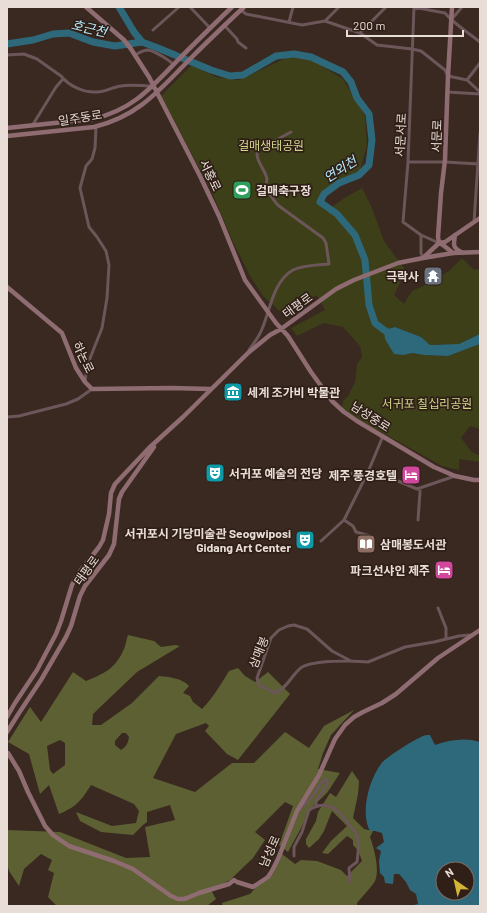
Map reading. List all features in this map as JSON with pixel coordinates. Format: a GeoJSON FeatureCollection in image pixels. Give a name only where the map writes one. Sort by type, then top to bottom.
{"type":"FeatureCollection","features":[{"type":"Feature","properties":{"kind":"street","name":"서홍로"},"geometry":{"type":"LineString","coordinates":[[86,7],[124,40],[149,77],[219,216],[245,280],[281,329]]}},
{"type":"Feature","properties":{"kind":"street"},"geometry":{"type":"LineString","coordinates":[[153,30],[179,7]]}},
{"type":"Feature","properties":{"kind":"street"},"geometry":{"type":"LineString","coordinates":[[190,7],[210,28],[232,7]]}},
{"type":"Feature","properties":{"kind":"street"},"geometry":{"type":"LineString","coordinates":[[289,22],[293,7]]}},
{"type":"Feature","properties":{"kind":"street"},"geometry":{"type":"LineString","coordinates":[[246,48],[238,42],[237,39],[224,26],[243,9],[246,14],[302,25],[325,20],[339,7]]}},
{"type":"Feature","properties":{"kind":"street"},"geometry":{"type":"LineString","coordinates":[[360,33],[386,7]]}},
{"type":"Feature","properties":{"kind":"street"},"geometry":{"type":"LineString","coordinates":[[413,7],[446,13],[451,20],[480,42]]}},
{"type":"Feature","properties":{"kind":"street","name":"서문서로"},"geometry":{"type":"LineString","coordinates":[[413,7],[408,162],[403,222],[421,234],[439,243]]}},
{"type":"Feature","properties":{"kind":"street","name":"서문로"},"geometry":{"type":"LineString","coordinates":[[439,243],[438,237],[441,193],[445,162],[452,7]]}},
{"type":"Feature","properties":{"kind":"street"},"geometry":{"type":"LineString","coordinates":[[451,20],[462,7]]}},
{"type":"Feature","properties":{"kind":"street"},"geometry":{"type":"LineString","coordinates":[[325,20],[360,33],[377,45],[421,51],[444,70],[448,76],[467,80],[480,93]]}},
{"type":"Feature","properties":{"kind":"street","name":"일주동로"},"geometry":{"type":"LineString","coordinates":[[7,136],[96,126],[121,118],[135,110],[157,93],[224,26]]}},
{"type":"Feature","properties":{"kind":"street","name":"일주동로"},"geometry":{"type":"LineString","coordinates":[[7,128],[93,119],[118,111],[131,104],[153,86],[210,28]]}},
{"type":"Feature","properties":{"kind":"street"},"geometry":{"type":"LineString","coordinates":[[135,55],[142,51],[148,50],[174,65]]}},
{"type":"Feature","properties":{"kind":"street"},"geometry":{"type":"LineString","coordinates":[[7,55],[24,54],[37,59],[63,79],[85,91],[97,92],[121,86],[153,86]]}},
{"type":"Feature","properties":{"kind":"street"},"geometry":{"type":"LineString","coordinates":[[467,80],[480,63]]}},
{"type":"Feature","properties":{"kind":"street"},"geometry":{"type":"LineString","coordinates":[[32,126],[56,87],[63,79]]}},
{"type":"Feature","properties":{"kind":"street"},"geometry":{"type":"LineString","coordinates":[[447,92],[480,93]]}},
{"type":"Feature","properties":{"kind":"street"},"geometry":{"type":"LineString","coordinates":[[85,382],[87,366],[102,328],[107,298],[109,265],[106,251],[90,227],[80,188],[86,166],[92,159],[95,148],[96,126]]}},
{"type":"Feature","properties":{"kind":"street"},"geometry":{"type":"LineString","coordinates":[[248,353],[263,328],[280,282],[284,276],[299,268],[329,264],[324,238],[275,202],[266,184],[267,179],[258,160],[258,150],[291,132]]}},
{"type":"Feature","properties":{"kind":"street"},"geometry":{"type":"LineString","coordinates":[[474,222],[480,133]]}},
{"type":"Feature","properties":{"kind":"street"},"geometry":{"type":"LineString","coordinates":[[408,162],[479,164]]}},
{"type":"Feature","properties":{"kind":"street"},"geometry":{"type":"LineString","coordinates":[[421,234],[421,253],[423,258],[439,243],[445,242],[480,218]]}},
{"type":"Feature","properties":{"kind":"street"},"geometry":{"type":"LineString","coordinates":[[455,235],[453,242],[454,247],[462,253]]}},
{"type":"Feature","properties":{"kind":"street"},"geometry":{"type":"LineString","coordinates":[[439,243],[453,253]]}},
{"type":"Feature","properties":{"kind":"street","name":"태평로"},"geometry":{"type":"LineString","coordinates":[[7,717],[37,670],[52,641],[61,621],[72,586],[78,574],[103,540],[109,514],[111,493],[115,484],[160,438],[248,353],[270,335],[281,329],[336,289],[354,280],[398,263],[453,253],[480,252]]}},
{"type":"Feature","properties":{"kind":"street","name":"하논로"},"geometry":{"type":"LineString","coordinates":[[7,287],[62,333],[76,368],[85,382],[92,389],[210,389]]}},
{"type":"Feature","properties":{"kind":"street","name":"남성중로"},"geometry":{"type":"LineString","coordinates":[[281,329],[288,336],[332,401],[344,412],[434,467],[455,476],[480,480]]}},
{"type":"Feature","properties":{"kind":"street"},"geometry":{"type":"LineString","coordinates":[[7,417],[19,416],[66,404],[78,399],[92,389]]}},
{"type":"Feature","properties":{"kind":"street"},"geometry":{"type":"LineString","coordinates":[[321,541],[344,520],[368,472],[383,436]]}},
{"type":"Feature","properties":{"kind":"street","name":"태평로"},"geometry":{"type":"LineString","coordinates":[[7,732],[41,680],[66,637],[71,626],[78,601],[85,586],[109,555],[114,544],[119,499],[122,492],[160,438]]}},
{"type":"Feature","properties":{"kind":"street"},"geometry":{"type":"LineString","coordinates":[[339,475],[368,472],[378,478],[398,481],[417,489],[455,476]]}},
{"type":"Feature","properties":{"kind":"street"},"geometry":{"type":"LineString","coordinates":[[418,520],[420,488]]}},
{"type":"Feature","properties":{"kind":"street"},"geometry":{"type":"LineString","coordinates":[[344,520],[353,526],[356,532],[370,536],[369,538]]}},
{"type":"Feature","properties":{"kind":"street"},"geometry":{"type":"LineString","coordinates":[[438,608],[446,628],[446,639]]}},
{"type":"Feature","properties":{"kind":"street","name":"삼매봉"},"geometry":{"type":"LineString","coordinates":[[351,661],[332,651],[307,629],[294,625],[288,626],[279,630],[271,638],[257,678],[258,686],[275,693],[280,692],[302,667],[310,664],[351,661],[368,662],[405,647],[463,635],[469,635],[470,637]]}},
{"type":"Feature","properties":{"kind":"street","name":"남성로"},"geometry":{"type":"LineString","coordinates":[[7,753],[19,771],[45,826],[53,835],[72,848],[114,861],[133,869],[171,896],[178,899],[184,899],[229,884],[234,880],[254,888],[268,878],[272,871],[297,811],[321,772],[336,739],[342,730],[350,721],[362,712],[382,703],[396,694],[438,658],[480,630]]}},
{"type":"Feature","properties":{"kind":"street"},"geometry":{"type":"LineString","coordinates":[[297,811],[304,806],[321,782],[326,779],[328,783],[316,801],[316,806]]}},
{"type":"Feature","properties":{"kind":"street"},"geometry":{"type":"LineString","coordinates":[[294,856],[294,847],[302,832],[309,810],[316,806],[328,805],[342,814],[357,835],[359,846],[357,862],[349,868],[350,882]]}},
{"type":"Feature","properties":{"kind":"green space"},"geometry":{"type":"Polygon","coordinates":[[[288,57],[312,60],[343,79],[365,116],[367,145],[360,170],[330,187],[318,202],[326,211],[362,188],[372,208],[384,241],[406,271],[394,295],[404,304],[412,291],[449,271],[462,258],[474,270],[480,269],[480,334],[459,344],[429,345],[421,337],[395,327],[384,330],[404,355],[412,353],[448,356],[480,344],[480,429],[470,426],[461,438],[472,452],[480,456],[480,462],[459,459],[459,470],[442,466],[342,410],[343,401],[348,396],[355,382],[357,364],[362,357],[360,346],[343,327],[324,323],[297,336],[291,328],[325,310],[317,295],[285,316],[263,296],[250,276],[233,242],[211,190],[161,96],[192,65],[216,77],[239,80],[288,57]]]}},
{"type":"Feature","properties":{"kind":"green space"},"geometry":{"type":"Polygon","coordinates":[[[128,635],[154,641],[161,647],[175,645],[180,646],[137,672],[93,714],[92,725],[101,725],[132,703],[159,676],[175,678],[186,683],[189,686],[183,693],[190,696],[193,702],[202,709],[213,696],[229,671],[238,668],[245,676],[255,682],[268,672],[290,694],[238,760],[227,754],[205,731],[209,726],[206,723],[176,734],[153,778],[195,792],[232,763],[254,763],[285,732],[309,748],[324,726],[354,710],[331,735],[318,769],[340,773],[327,793],[310,809],[288,852],[279,845],[293,806],[285,802],[255,832],[265,840],[253,858],[230,880],[211,890],[216,899],[207,906],[57,906],[48,897],[54,873],[48,870],[52,860],[41,854],[24,869],[19,886],[9,871],[7,863],[7,830],[60,832],[126,858],[150,857],[145,827],[175,820],[170,805],[147,812],[147,822],[133,835],[101,832],[80,821],[76,812],[112,826],[136,823],[139,811],[134,804],[91,785],[78,803],[59,814],[49,785],[40,794],[29,754],[8,742],[30,707],[41,722],[73,672],[86,681],[112,667],[124,649],[128,635]],[[122,733],[115,741],[115,745],[121,750],[127,744],[129,737],[126,733],[122,733]],[[60,740],[47,746],[50,770],[53,774],[65,765],[65,743],[60,740]]]}},
{"type":"Feature","properties":{"kind":"green space"},"geometry":{"type":"Polygon","coordinates":[[[352,771],[359,781],[353,818],[364,829],[373,831],[370,837],[377,865],[375,881],[357,903],[357,906],[223,906],[222,903],[250,894],[258,885],[273,874],[282,854],[295,864],[301,860],[317,861],[341,870],[347,876],[362,861],[358,850],[353,845],[353,840],[347,836],[328,854],[322,853],[331,841],[347,826],[332,811],[319,839],[309,848],[306,844],[306,839],[316,821],[318,812],[330,793],[336,797],[352,771]]]}},
{"type":"Feature","properties":{"kind":"water"},"geometry":{"type":"Polygon","coordinates":[[[395,327],[421,337],[430,345],[459,344],[480,334],[480,344],[448,356],[412,353],[404,355],[394,354],[385,339],[384,330],[395,327]]]}},
{"type":"Feature","properties":{"kind":"water"},"geometry":{"type":"Polygon","coordinates":[[[430,735],[435,745],[457,740],[474,740],[480,742],[480,906],[410,906],[418,904],[416,894],[410,890],[406,882],[399,874],[394,874],[393,884],[385,883],[384,877],[380,873],[379,861],[381,851],[376,848],[384,842],[382,833],[370,831],[367,824],[366,806],[370,787],[377,771],[384,761],[393,753],[423,736],[430,735]]]}},
{"type":"Feature","properties":{"kind":"waterway","name":"연외천"},"geometry":{"type":"LineString","coordinates":[[119,7],[142,42],[211,70],[230,76],[243,75],[276,56],[294,54],[311,57],[343,72],[351,82],[357,98],[369,114],[372,140],[369,165],[359,175],[339,183],[324,194],[320,202],[337,214],[355,235],[365,260],[369,305],[375,323],[391,334]]}},
{"type":"Feature","properties":{"kind":"waterway","name":"호근천"},"geometry":{"type":"LineString","coordinates":[[7,44],[33,40],[53,34],[69,33],[93,42],[115,46],[142,42]]}},
{"type":"Feature","properties":{"kind":"place","name":"걸매축구장"},"geometry":{"type":"Point","coordinates":[242,190]}},
{"type":"Feature","properties":{"kind":"place","name":"극락사"},"geometry":{"type":"Point","coordinates":[433,276]}},
{"type":"Feature","properties":{"kind":"place","name":"세계 조가비 박물관"},"geometry":{"type":"Point","coordinates":[233,392]}},
{"type":"Feature","properties":{"kind":"place","name":"서귀포 예술의 전당"},"geometry":{"type":"Point","coordinates":[215,473]}},
{"type":"Feature","properties":{"kind":"place","name":"제주 풍경호텔"},"geometry":{"type":"Point","coordinates":[411,475]}},
{"type":"Feature","properties":{"kind":"place","name":"서귀포시 기당미술관 Seogwiposi Gidang Art Center"},"geometry":{"type":"Point","coordinates":[305,540]}},
{"type":"Feature","properties":{"kind":"place","name":"삼매봉도서관"},"geometry":{"type":"Point","coordinates":[366,544]}},
{"type":"Feature","properties":{"kind":"place","name":"파크선샤인 제주"},"geometry":{"type":"Point","coordinates":[444,570]}},
{"type":"Feature","properties":{"kind":"park label","name":"걸매생태공원"},"geometry":{"type":"Point","coordinates":[271,145]}},
{"type":"Feature","properties":{"kind":"park label","name":"서귀포 칠십리공원"},"geometry":{"type":"Point","coordinates":[427,403]}}]}
